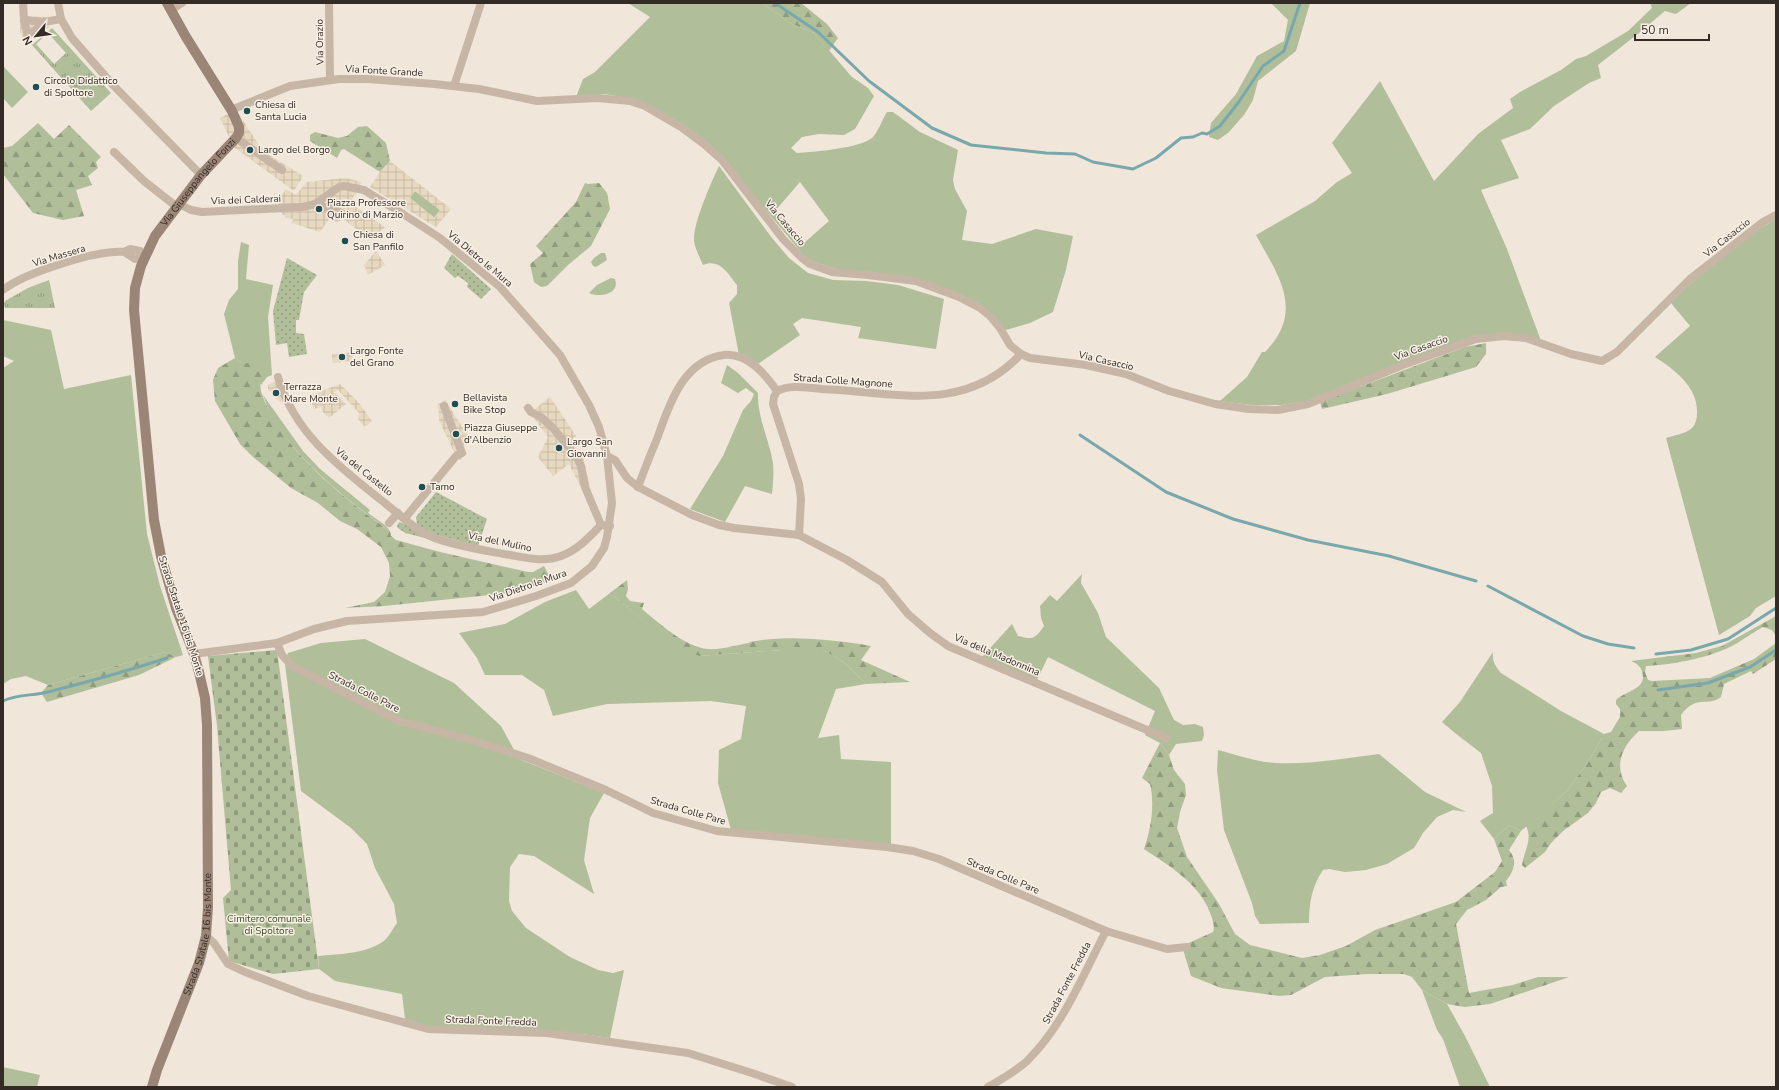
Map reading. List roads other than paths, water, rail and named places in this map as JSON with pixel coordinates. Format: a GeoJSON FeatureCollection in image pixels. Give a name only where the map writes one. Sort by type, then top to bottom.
{"type":"FeatureCollection","features":[{"type":"Feature","properties":{"kind":"main road","name":"Via Giuseppangelo Fonzi"},"geometry":{"type":"LineString","coordinates":[[144,258],[155,236],[178,205],[201,175],[236,138],[239,132],[231,110],[169,6]]}},
{"type":"Feature","properties":{"kind":"main road","name":"Strada Statale 16 bis Monte"},"geometry":{"type":"LineString","coordinates":[[144,258],[135,288],[134,310],[154,520],[161,556],[174,602],[194,654],[205,698],[207,725],[208,907],[206,936],[199,962],[157,1070],[152,1087]]}},
{"type":"Feature","properties":{"kind":"street"},"geometry":{"type":"LineString","coordinates":[[23,3],[24,20],[28,37],[44,22]]}},
{"type":"Feature","properties":{"kind":"street"},"geometry":{"type":"LineString","coordinates":[[58,3],[61,20],[72,38],[113,85],[201,175]]}},
{"type":"Feature","properties":{"kind":"street"},"geometry":{"type":"LineString","coordinates":[[169,6],[182,3]]}},
{"type":"Feature","properties":{"kind":"street","name":"Via Orazio"},"geometry":{"type":"LineString","coordinates":[[329,3],[330,80]]}},
{"type":"Feature","properties":{"kind":"street"},"geometry":{"type":"LineString","coordinates":[[454,86],[481,3]]}},
{"type":"Feature","properties":{"kind":"street"},"geometry":{"type":"LineString","coordinates":[[24,20],[44,22],[61,20]]}},
{"type":"Feature","properties":{"kind":"street","name":"Via Fonte Grande"},"geometry":{"type":"LineString","coordinates":[[231,110],[281,88],[295,84],[330,80],[368,79],[454,86]]}},
{"type":"Feature","properties":{"kind":"street","name":"Via Casaccio"},"geometry":{"type":"LineString","coordinates":[[454,86],[479,89],[537,101],[597,98],[614,99],[645,106],[682,127],[722,160],[783,239],[810,264],[832,272],[868,274],[916,281],[959,297],[980,308],[990,316],[1000,328],[1010,345],[1021,354],[1030,358],[1086,365],[1126,374],[1169,391],[1215,404],[1278,410],[1308,404],[1403,365],[1476,339],[1504,336],[1526,338],[1571,354],[1602,361],[1617,352],[1690,279],[1763,222],[1776,215]]}},
{"type":"Feature","properties":{"kind":"street"},"geometry":{"type":"LineString","coordinates":[[236,138],[282,170]]}},
{"type":"Feature","properties":{"kind":"street","name":"Via dei Calderai"},"geometry":{"type":"LineString","coordinates":[[114,152],[144,181],[178,205],[191,210],[202,212],[293,208],[315,204]]}},
{"type":"Feature","properties":{"kind":"street","name":"Via Dietro le Mura"},"geometry":{"type":"LineString","coordinates":[[194,654],[277,643],[332,624],[483,612],[536,596],[571,583],[582,576],[592,566],[604,548],[610,526],[612,503],[607,456],[599,427],[589,405],[560,354],[500,287],[440,238],[364,190],[344,186],[339,187],[315,204]]}},
{"type":"Feature","properties":{"kind":"street"},"geometry":{"type":"LineString","coordinates":[[315,204],[342,213]]}},
{"type":"Feature","properties":{"kind":"street","name":"Via Massera"},"geometry":{"type":"LineString","coordinates":[[3,290],[22,278],[71,260],[124,252],[134,260],[144,258]]}},
{"type":"Feature","properties":{"kind":"street","name":"Strada Colle Magnone"},"geometry":{"type":"LineString","coordinates":[[777,391],[791,386],[902,396],[946,395],[984,383],[1021,354]]}},
{"type":"Feature","properties":{"kind":"street"},"geometry":{"type":"LineString","coordinates":[[638,487],[669,404],[691,371],[702,363],[720,356],[729,355],[743,358],[760,369],[777,391],[773,404],[799,484],[801,499],[799,535]]}},
{"type":"Feature","properties":{"kind":"street","name":"Via del Castello"},"geometry":{"type":"LineString","coordinates":[[278,377],[288,404],[328,457],[405,518]]}},
{"type":"Feature","properties":{"kind":"street"},"geometry":{"type":"LineString","coordinates":[[405,518],[456,456],[462,453],[444,406]]}},
{"type":"Feature","properties":{"kind":"street"},"geometry":{"type":"LineString","coordinates":[[528,408],[531,412],[541,417],[553,428],[576,456],[581,466],[585,488],[601,525],[610,526]]}},
{"type":"Feature","properties":{"kind":"street","name":"Via della Madonnina"},"geometry":{"type":"LineString","coordinates":[[607,456],[615,460],[627,478],[638,487],[692,514],[719,525],[749,530],[799,535],[847,560],[882,582],[908,614],[948,646],[1166,738]]}},
{"type":"Feature","properties":{"kind":"street"},"geometry":{"type":"LineString","coordinates":[[389,523],[398,513]]}},
{"type":"Feature","properties":{"kind":"street","name":"Via del Mulino"},"geometry":{"type":"LineString","coordinates":[[405,518],[424,533],[439,539],[539,560],[551,559],[568,553],[585,542],[601,525]]}},
{"type":"Feature","properties":{"kind":"street","name":"Strada Colle Pare"},"geometry":{"type":"LineString","coordinates":[[277,643],[282,655],[292,666],[399,721],[472,740],[528,758],[606,790],[653,813],[717,831],[888,847],[913,851],[939,859],[1106,931],[1167,949],[1187,946]]}},
{"type":"Feature","properties":{"kind":"street","name":"Strada Fonte Fredda"},"geometry":{"type":"LineString","coordinates":[[988,1087],[1009,1075],[1028,1060],[1051,1033],[1063,1015],[1106,931]]}},
{"type":"Feature","properties":{"kind":"street","name":"Strada Fonte Fredda"},"geometry":{"type":"LineString","coordinates":[[206,936],[214,943],[228,964],[245,972],[308,996],[428,1029],[547,1033],[688,1053],[792,1087]]}},
{"type":"Feature","properties":{"kind":"waterway"},"geometry":{"type":"LineString","coordinates":[[775,3],[818,32],[869,81],[932,128],[971,145],[1046,153],[1075,154],[1093,162],[1133,169],[1156,158],[1181,138],[1193,137],[1202,133],[1207,134],[1220,126],[1238,103],[1263,66],[1284,51],[1300,3]]}},
{"type":"Feature","properties":{"kind":"waterway"},"geometry":{"type":"LineString","coordinates":[[1080,435],[1166,492],[1233,519],[1308,540],[1389,556],[1476,581]]}},
{"type":"Feature","properties":{"kind":"waterway"},"geometry":{"type":"LineString","coordinates":[[1488,586],[1583,636],[1608,644],[1634,648]]}},
{"type":"Feature","properties":{"kind":"waterway"},"geometry":{"type":"LineString","coordinates":[[1656,654],[1691,650],[1728,639],[1776,608]]}},
{"type":"Feature","properties":{"kind":"waterway"},"geometry":{"type":"LineString","coordinates":[[1658,690],[1708,683],[1750,667],[1776,650]]}},
{"type":"Feature","properties":{"kind":"waterway"},"geometry":{"type":"LineString","coordinates":[[3,701],[14,697],[63,688],[167,658]]}},
{"type":"Feature","properties":{"kind":"place","name":"Circolo Didattico di Spoltore"},"geometry":{"type":"Point","coordinates":[36,87]}},
{"type":"Feature","properties":{"kind":"place","name":"Chiesa di Santa Lucia"},"geometry":{"type":"Point","coordinates":[247,111]}},
{"type":"Feature","properties":{"kind":"place","name":"Largo del Borgo"},"geometry":{"type":"Point","coordinates":[250,150]}},
{"type":"Feature","properties":{"kind":"place","name":"Piazza Professore Quirino di Marzio"},"geometry":{"type":"Point","coordinates":[319,209]}},
{"type":"Feature","properties":{"kind":"place","name":"Chiesa di San Panfilo"},"geometry":{"type":"Point","coordinates":[345,241]}},
{"type":"Feature","properties":{"kind":"place","name":"Largo Fonte del Grano"},"geometry":{"type":"Point","coordinates":[342,357]}},
{"type":"Feature","properties":{"kind":"place","name":"Terrazza Mare Monte"},"geometry":{"type":"Point","coordinates":[276,393]}},
{"type":"Feature","properties":{"kind":"place","name":"Bellavista Bike Stop"},"geometry":{"type":"Point","coordinates":[455,404]}},
{"type":"Feature","properties":{"kind":"place","name":"Piazza Giuseppe d'Albenzio"},"geometry":{"type":"Point","coordinates":[456,434]}},
{"type":"Feature","properties":{"kind":"place","name":"Largo San Giovanni"},"geometry":{"type":"Point","coordinates":[559,448]}},
{"type":"Feature","properties":{"kind":"place","name":"Tamo"},"geometry":{"type":"Point","coordinates":[422,487]}},
{"type":"Feature","properties":{"kind":"park label","name":"Cimitero comunale di Spoltore"},"geometry":{"type":"Point","coordinates":[269,924]}}]}
